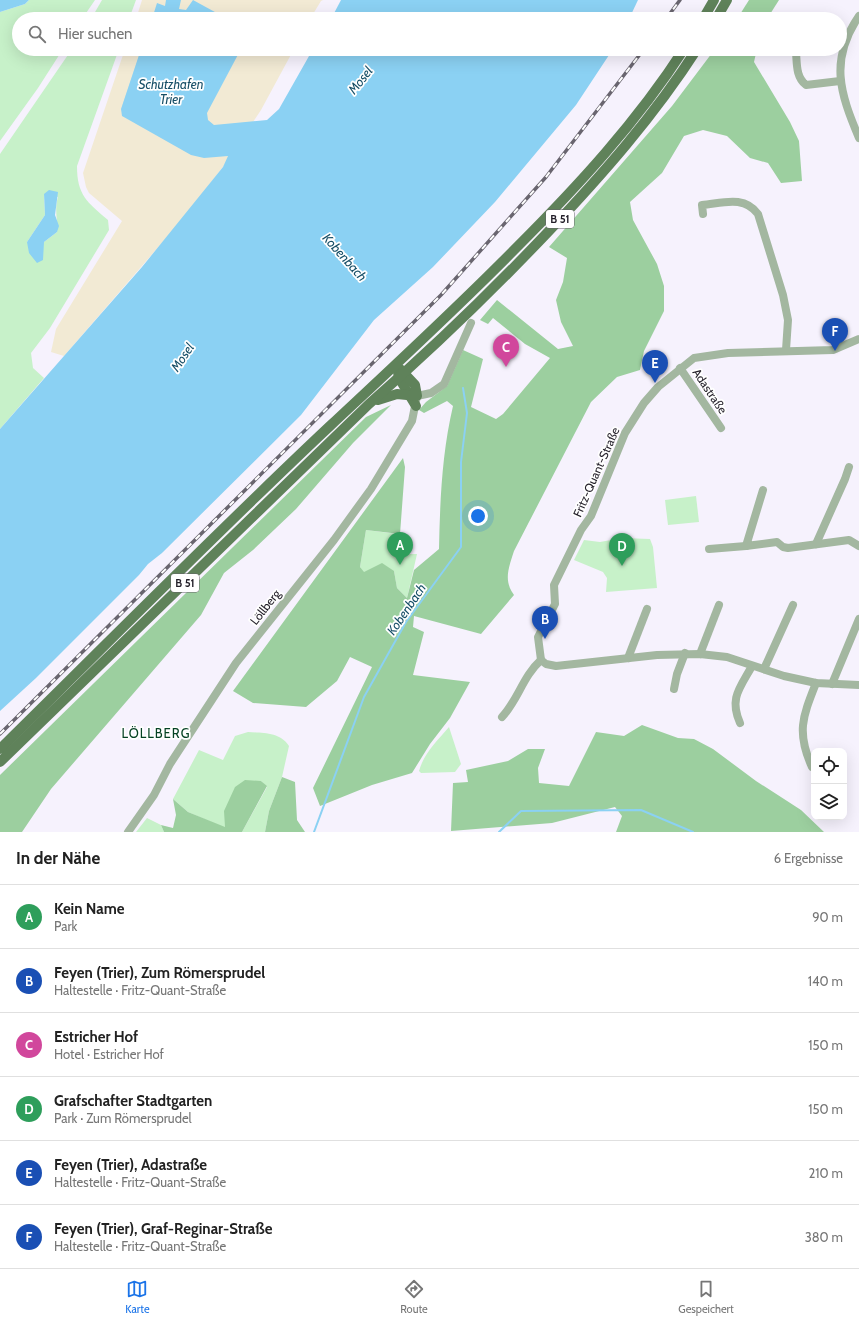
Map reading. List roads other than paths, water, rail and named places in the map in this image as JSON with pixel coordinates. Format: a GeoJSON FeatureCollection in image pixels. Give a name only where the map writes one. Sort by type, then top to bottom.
{"type":"FeatureCollection","features":[{"type":"Feature","properties":{"kind":"main road"},"geometry":{"type":"LineString","coordinates":[[707,12],[714,0]]}},
{"type":"Feature","properties":{"kind":"main road"},"geometry":{"type":"LineString","coordinates":[[720,12],[727,0]]}},
{"type":"Feature","properties":{"kind":"main road","name":"B 51"},"geometry":{"type":"LineString","coordinates":[[0,749],[266,487],[487,277],[590,171],[641,109],[679,56]]}},
{"type":"Feature","properties":{"kind":"main road","name":"B 51"},"geometry":{"type":"LineString","coordinates":[[0,762],[369,404],[402,376],[519,263],[600,177],[650,116],[692,56]]}},
{"type":"Feature","properties":{"kind":"main road"},"geometry":{"type":"LineString","coordinates":[[396,365],[414,399]]}},
{"type":"Feature","properties":{"kind":"main road"},"geometry":{"type":"LineString","coordinates":[[402,376],[415,385],[414,399]]}},
{"type":"Feature","properties":{"kind":"main road"},"geometry":{"type":"LineString","coordinates":[[369,404],[392,394],[414,399]]}},
{"type":"Feature","properties":{"kind":"street"},"geometry":{"type":"LineString","coordinates":[[847,37],[859,16]]}},
{"type":"Feature","properties":{"kind":"street"},"geometry":{"type":"LineString","coordinates":[[796,56],[797,71],[800,80],[806,85],[840,81]]}},
{"type":"Feature","properties":{"kind":"street"},"geometry":{"type":"LineString","coordinates":[[841,56],[840,81],[851,120],[859,138]]}},
{"type":"Feature","properties":{"kind":"street"},"geometry":{"type":"LineString","coordinates":[[704,214],[702,204],[738,201],[751,205],[758,214],[783,294],[788,320],[786,350]]}},
{"type":"Feature","properties":{"kind":"street"},"geometry":{"type":"LineString","coordinates":[[414,399],[431,393],[444,384],[471,323]]}},
{"type":"Feature","properties":{"kind":"street","name":"Fritz-Quant-Straße"},"geometry":{"type":"LineString","coordinates":[[541,660],[538,637],[555,604],[554,585],[581,530],[592,516],[625,433],[644,403],[658,387],[694,358],[728,353],[786,350],[833,350],[859,339]]}},
{"type":"Feature","properties":{"kind":"street","name":"Adastraße"},"geometry":{"type":"LineString","coordinates":[[680,368],[721,428]]}},
{"type":"Feature","properties":{"kind":"street"},"geometry":{"type":"LineString","coordinates":[[415,385],[421,391],[431,393]]}},
{"type":"Feature","properties":{"kind":"street","name":"Löllberg"},"geometry":{"type":"LineString","coordinates":[[128,832],[154,794],[170,764],[236,663],[372,490],[407,431],[414,399]]}},
{"type":"Feature","properties":{"kind":"street"},"geometry":{"type":"LineString","coordinates":[[816,544],[849,467]]}},
{"type":"Feature","properties":{"kind":"street"},"geometry":{"type":"LineString","coordinates":[[746,546],[763,490]]}},
{"type":"Feature","properties":{"kind":"street"},"geometry":{"type":"LineString","coordinates":[[709,549],[777,542],[783,547],[788,548],[849,540],[859,546]]}},
{"type":"Feature","properties":{"kind":"street"},"geometry":{"type":"LineString","coordinates":[[764,670],[793,604]]}},
{"type":"Feature","properties":{"kind":"street"},"geometry":{"type":"LineString","coordinates":[[700,654],[719,605]]}},
{"type":"Feature","properties":{"kind":"street"},"geometry":{"type":"LineString","coordinates":[[628,658],[647,609]]}},
{"type":"Feature","properties":{"kind":"street"},"geometry":{"type":"LineString","coordinates":[[832,684],[859,619]]}},
{"type":"Feature","properties":{"kind":"street"},"geometry":{"type":"LineString","coordinates":[[502,717],[511,707],[532,670],[541,660],[546,664],[556,666],[685,653],[700,654],[727,657],[764,670],[816,683],[859,685]]}},
{"type":"Feature","properties":{"kind":"street"},"geometry":{"type":"LineString","coordinates":[[674,690],[677,674],[685,653]]}},
{"type":"Feature","properties":{"kind":"street"},"geometry":{"type":"LineString","coordinates":[[740,723],[735,710],[735,704],[738,692],[752,666]]}},
{"type":"Feature","properties":{"kind":"street"},"geometry":{"type":"LineString","coordinates":[[811,765],[805,752],[803,717],[816,683]]}},
{"type":"Feature","properties":{"kind":"water"},"geometry":{"type":"Polygon","coordinates":[[[0,0],[29,0],[25,4],[0,12],[0,0]]]}},
{"type":"Feature","properties":{"kind":"water"},"geometry":{"type":"Polygon","coordinates":[[[166,0],[181,0],[179,9],[186,10],[193,0],[215,12],[154,12],[157,3],[165,6],[166,0]]]}},
{"type":"Feature","properties":{"kind":"water"},"geometry":{"type":"Polygon","coordinates":[[[341,0],[638,0],[632,12],[335,12],[341,0]]]}},
{"type":"Feature","properties":{"kind":"water"},"geometry":{"type":"Polygon","coordinates":[[[139,56],[237,56],[207,113],[208,120],[214,125],[267,120],[279,109],[309,56],[608,56],[576,105],[495,202],[433,267],[374,320],[301,415],[162,553],[148,564],[139,575],[36,678],[0,711],[0,429],[142,267],[223,167],[228,156],[204,158],[191,155],[122,116],[121,109],[139,56]]]}},
{"type":"Feature","properties":{"kind":"water"},"geometry":{"type":"Polygon","coordinates":[[[49,190],[58,192],[55,215],[59,226],[57,232],[44,242],[43,260],[37,263],[29,253],[27,242],[45,215],[44,194],[49,190]]]}},
{"type":"Feature","properties":{"kind":"waterway","name":"Kobenbach"},"geometry":{"type":"LineString","coordinates":[[314,832],[364,697],[406,622],[461,547],[461,462],[467,413],[463,388]]}},
{"type":"Feature","properties":{"kind":"waterway"},"geometry":{"type":"LineString","coordinates":[[499,832],[521,811],[641,810],[693,832]]}},
{"type":"Feature","properties":{"kind":"railway"},"geometry":{"type":"LineString","coordinates":[[671,12],[680,0]]}},
{"type":"Feature","properties":{"kind":"railway"},"geometry":{"type":"LineString","coordinates":[[0,734],[441,295],[546,177],[639,56]]}},
{"type":"Feature","properties":{"kind":"place","name":"Feyen (Trier), Graf-Reginar-Straße"},"geometry":{"type":"Point","coordinates":[835,351]}},
{"type":"Feature","properties":{"kind":"place","name":"Estricher Hof"},"geometry":{"type":"Point","coordinates":[506,367]}},
{"type":"Feature","properties":{"kind":"place","name":"Feyen (Trier), Adastraße"},"geometry":{"type":"Point","coordinates":[655,383]}},
{"type":"Feature","properties":{"kind":"place","name":"Kein Name"},"geometry":{"type":"Point","coordinates":[400,565]}},
{"type":"Feature","properties":{"kind":"place","name":"Grafschafter Stadtgarten"},"geometry":{"type":"Point","coordinates":[622,566]}},
{"type":"Feature","properties":{"kind":"place","name":"Feyen (Trier), Zum Römersprudel"},"geometry":{"type":"Point","coordinates":[545,639]}},
{"type":"Feature","properties":{"kind":"district","name":"LÖLLBERG"},"geometry":{"type":"Point","coordinates":[156,733]}},
{"type":"Feature","properties":{"kind":"water label","name":"Mosel"},"geometry":{"type":"Point","coordinates":[360,80]}},
{"type":"Feature","properties":{"kind":"water label","name":"Schutzhafen Trier"},"geometry":{"type":"Point","coordinates":[171,92]}},
{"type":"Feature","properties":{"kind":"water label","name":"Mosel"},"geometry":{"type":"Point","coordinates":[182,357]}}]}
